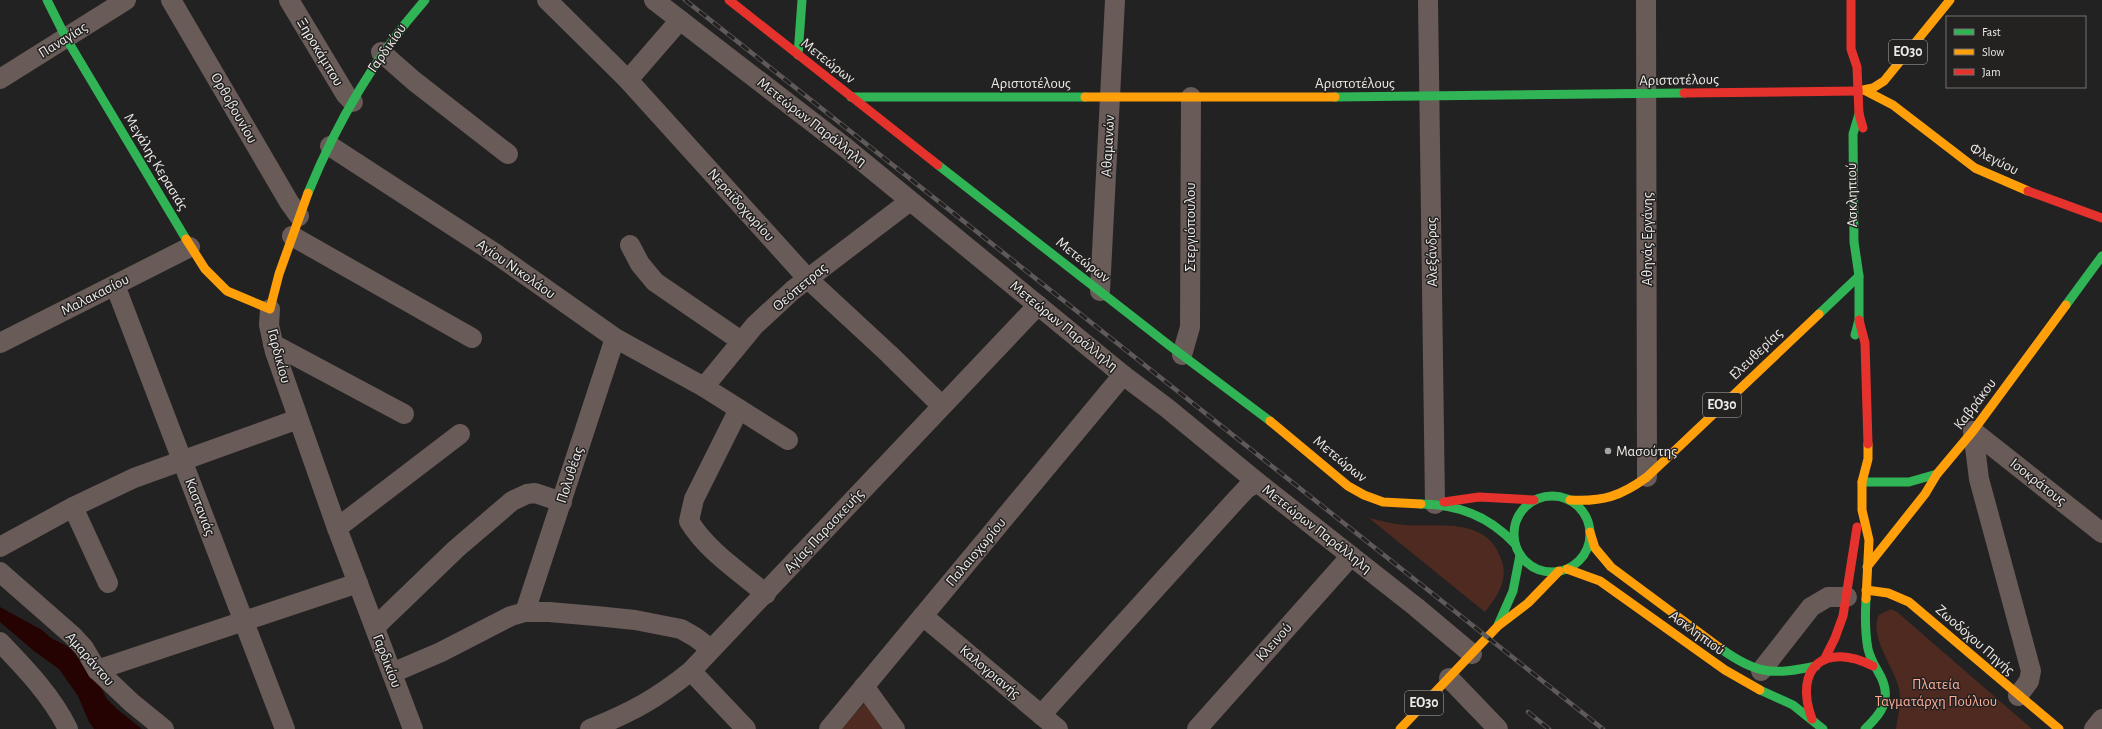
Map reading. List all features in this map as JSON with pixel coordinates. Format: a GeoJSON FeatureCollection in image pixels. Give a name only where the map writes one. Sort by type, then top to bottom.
{"type":"FeatureCollection","features":[{"type":"Feature","properties":{"kind":"main road","name":"Μεγάλης Κερασιάς"},"geometry":{"type":"LineString","coordinates":[[46,0],[66,38],[190,247],[210,275],[227,291],[270,309]]}},
{"type":"Feature","properties":{"kind":"main road","name":"Γαρδικίου"},"geometry":{"type":"LineString","coordinates":[[270,309],[275,286],[299,216],[330,146],[381,52],[425,0]]}},
{"type":"Feature","properties":{"kind":"main road","name":"Μετεώρων"},"geometry":{"type":"LineString","coordinates":[[729,0],[1182,355],[1307,450],[1352,489],[1376,501],[1392,504],[1435,504],[1458,508],[1492,522],[1506,533],[1515,544]]}},
{"type":"Feature","properties":{"kind":"main road"},"geometry":{"type":"LineString","coordinates":[[798,55],[802,0]]}},
{"type":"Feature","properties":{"kind":"main road","name":"Ασκληπιού"},"geometry":{"type":"LineString","coordinates":[[1851,0],[1850,49],[1857,67],[1862,91],[1859,114],[1853,134],[1854,242],[1859,276],[1859,320],[1852,347]]}},
{"type":"Feature","properties":{"kind":"main road","name":"ΕΟ30"},"geometry":{"type":"LineString","coordinates":[[1862,91],[1878,86],[1887,78],[1950,0]]}},
{"type":"Feature","properties":{"kind":"main road","name":"Ασκληπιού"},"geometry":{"type":"LineString","coordinates":[[1857,67],[1864,51]]}},
{"type":"Feature","properties":{"kind":"main road","name":"Αριστοτέλους"},"geometry":{"type":"LineString","coordinates":[[851,97],[1429,97],[1862,91]]}},
{"type":"Feature","properties":{"kind":"main road","name":"Φλεγύου"},"geometry":{"type":"LineString","coordinates":[[1862,91],[1893,105],[1976,168],[2008,183],[2102,218]]}},
{"type":"Feature","properties":{"kind":"main road","name":"Ασκληπιού"},"geometry":{"type":"LineString","coordinates":[[1859,114],[1864,141]]}},
{"type":"Feature","properties":{"kind":"main road","name":"Ασκληπιού"},"geometry":{"type":"LineString","coordinates":[[1859,276],[1865,249]]}},
{"type":"Feature","properties":{"kind":"main road","name":"Καβράκου"},"geometry":{"type":"LineString","coordinates":[[1867,567],[1925,494],[1936,474],[1973,431],[2099,266]]}},
{"type":"Feature","properties":{"kind":"main road","name":"Ελευθερίας"},"geometry":{"type":"LineString","coordinates":[[1534,500],[1552,496],[1570,500],[1605,500],[1621,495],[1647,477],[1859,276]]}},
{"type":"Feature","properties":{"kind":"main road","name":"Ασκληπιού"},"geometry":{"type":"LineString","coordinates":[[1859,320],[1865,343],[1868,459],[1862,482],[1862,510],[1869,540],[1865,623],[1868,649],[1873,666],[1881,677],[1885,690],[1884,704],[1879,716]]}},
{"type":"Feature","properties":{"kind":"main road","name":"Ασκληπιού"},"geometry":{"type":"LineString","coordinates":[[1857,465],[1862,482]]}},
{"type":"Feature","properties":{"kind":"main road"},"geometry":{"type":"LineString","coordinates":[[1862,482],[1909,482],[1936,474]]}},
{"type":"Feature","properties":{"kind":"main road","name":"Μετεώρων"},"geometry":{"type":"LineString","coordinates":[[1435,504],[1457,499],[1479,497],[1534,500]]}},
{"type":"Feature","properties":{"kind":"main road","name":"ΕΟ30"},"geometry":{"type":"LineString","coordinates":[[1534,500],[1524,508],[1516,519],[1513,531],[1515,544],[1520,555],[1527,564],[1548,572],[1563,570]]}},
{"type":"Feature","properties":{"kind":"main road","name":"ΕΟ30"},"geometry":{"type":"LineString","coordinates":[[1400,729],[1498,626],[1528,603],[1563,570],[1577,563],[1584,554],[1589,544],[1590,532],[1584,514],[1578,506],[1570,500]]}},
{"type":"Feature","properties":{"kind":"main road","name":"Ασκληπιού"},"geometry":{"type":"LineString","coordinates":[[1824,660],[1837,638],[1847,597],[1854,537],[1862,510]]}},
{"type":"Feature","properties":{"kind":"main road","name":"Ασκληπιού"},"geometry":{"type":"LineString","coordinates":[[1590,532],[1595,548],[1611,567],[1734,658],[1761,671],[1772,673],[1788,672],[1816,666]]}},
{"type":"Feature","properties":{"kind":"main road","name":"ΕΟ30"},"geometry":{"type":"LineString","coordinates":[[1498,626],[1515,587],[1519,572],[1520,555]]}},
{"type":"Feature","properties":{"kind":"main road","name":"Ασκληπιού"},"geometry":{"type":"LineString","coordinates":[[1563,570],[1600,581],[1725,670],[1793,705],[1823,729]]}},
{"type":"Feature","properties":{"kind":"main road","name":"Ζωοδόχου Πηγής"},"geometry":{"type":"LineString","coordinates":[[1866,590],[1880,590],[1895,594],[1909,602],[2018,696],[2059,729]]}},
{"type":"Feature","properties":{"kind":"main road","name":"Ασκληπιού"},"geometry":{"type":"LineString","coordinates":[[1812,719],[1806,709],[1804,692],[1809,676],[1816,666],[1824,660],[1836,656],[1850,655],[1862,659],[1873,666]]}},
{"type":"Feature","properties":{"kind":"main road"},"geometry":{"type":"LineString","coordinates":[[1865,729],[1879,716]]}},
{"type":"Feature","properties":{"kind":"main road"},"geometry":{"type":"LineString","coordinates":[[1879,716],[1879,729]]}},
{"type":"Feature","properties":{"kind":"street","name":"Παναγίας"},"geometry":{"type":"LineString","coordinates":[[0,79],[126,0]]}},
{"type":"Feature","properties":{"kind":"street","name":"Ορθοβουνίου"},"geometry":{"type":"LineString","coordinates":[[171,0],[289,202],[299,216]]}},
{"type":"Feature","properties":{"kind":"street","name":"Ξηροκάμπου"},"geometry":{"type":"LineString","coordinates":[[289,0],[346,95],[353,102]]}},
{"type":"Feature","properties":{"kind":"street","name":"Νεραϊδοχωρίου"},"geometry":{"type":"LineString","coordinates":[[547,0],[628,80],[808,279],[889,354],[941,405]]}},
{"type":"Feature","properties":{"kind":"street","name":"Μετεώρων Παράλληλη"},"geometry":{"type":"LineString","coordinates":[[654,0],[846,148],[1123,375],[1185,422],[1257,482],[1416,607],[1472,654]]}},
{"type":"Feature","properties":{"kind":"street","name":"Αθαμανών"},"geometry":{"type":"LineString","coordinates":[[1100,291],[1115,0]]}},
{"type":"Feature","properties":{"kind":"street","name":"Αλεξάνδρας"},"geometry":{"type":"LineString","coordinates":[[1428,0],[1435,504]]}},
{"type":"Feature","properties":{"kind":"street","name":"Αθηνάς Εργάνης"},"geometry":{"type":"LineString","coordinates":[[1646,0],[1647,477]]}},
{"type":"Feature","properties":{"kind":"street"},"geometry":{"type":"LineString","coordinates":[[628,80],[680,20]]}},
{"type":"Feature","properties":{"kind":"street"},"geometry":{"type":"LineString","coordinates":[[381,52],[414,81],[508,154]]}},
{"type":"Feature","properties":{"kind":"street","name":"Στεργιόπουλου"},"geometry":{"type":"LineString","coordinates":[[1182,355],[1190,327],[1191,97]]}},
{"type":"Feature","properties":{"kind":"street","name":"Αγίου Νικολάου"},"geometry":{"type":"LineString","coordinates":[[330,146],[496,254],[615,338],[704,387],[788,440]]}},
{"type":"Feature","properties":{"kind":"street","name":"Θεόπετρας"},"geometry":{"type":"LineString","coordinates":[[704,387],[756,325],[808,279],[910,201]]}},
{"type":"Feature","properties":{"kind":"street"},"geometry":{"type":"LineString","coordinates":[[292,236],[472,338]]}},
{"type":"Feature","properties":{"kind":"street"},"geometry":{"type":"LineString","coordinates":[[630,245],[640,264],[656,282],[741,342]]}},
{"type":"Feature","properties":{"kind":"street","name":"Μαλακασίου"},"geometry":{"type":"LineString","coordinates":[[0,343],[190,247]]}},
{"type":"Feature","properties":{"kind":"street","name":"Καστανιάς"},"geometry":{"type":"LineString","coordinates":[[115,285],[285,729]]}},
{"type":"Feature","properties":{"kind":"street","name":"Αγίας Παρασκευής"},"geometry":{"type":"LineString","coordinates":[[590,729],[640,708],[664,693],[691,671],[766,594],[941,405],[1038,305]]}},
{"type":"Feature","properties":{"kind":"street","name":"Γαρδικίου"},"geometry":{"type":"LineString","coordinates":[[270,309],[269,325],[273,344],[298,418],[337,528],[413,729]]}},
{"type":"Feature","properties":{"kind":"street","name":"Πολυθέας"},"geometry":{"type":"LineString","coordinates":[[525,612],[615,338]]}},
{"type":"Feature","properties":{"kind":"street"},"geometry":{"type":"LineString","coordinates":[[273,344],[404,414]]}},
{"type":"Feature","properties":{"kind":"street","name":"Παλαιοχωρίου"},"geometry":{"type":"LineString","coordinates":[[829,729],[1123,375]]}},
{"type":"Feature","properties":{"kind":"street"},"geometry":{"type":"LineString","coordinates":[[739,409],[694,499],[689,521],[695,531],[713,549],[766,594]]}},
{"type":"Feature","properties":{"kind":"street"},"geometry":{"type":"LineString","coordinates":[[0,547],[72,507],[134,478],[298,418]]}},
{"type":"Feature","properties":{"kind":"street"},"geometry":{"type":"LineString","coordinates":[[1973,431],[1979,479],[2031,670],[2029,681],[2018,696]]}},
{"type":"Feature","properties":{"kind":"street","name":"Ισοκράτους"},"geometry":{"type":"LineString","coordinates":[[1973,431],[2102,533]]}},
{"type":"Feature","properties":{"kind":"street"},"geometry":{"type":"LineString","coordinates":[[337,528],[460,434]]}},
{"type":"Feature","properties":{"kind":"street"},"geometry":{"type":"LineString","coordinates":[[1041,715],[1237,498],[1246,489],[1257,482]]}},
{"type":"Feature","properties":{"kind":"street"},"geometry":{"type":"LineString","coordinates":[[375,627],[456,549],[512,501],[527,494],[535,493],[562,502]]}},
{"type":"Feature","properties":{"kind":"street"},"geometry":{"type":"LineString","coordinates":[[72,507],[108,583]]}},
{"type":"Feature","properties":{"kind":"street","name":"Κλεινού"},"geometry":{"type":"LineString","coordinates":[[1197,729],[1352,556]]}},
{"type":"Feature","properties":{"kind":"street","name":"Αμαράντου"},"geometry":{"type":"LineString","coordinates":[[0,572],[73,636],[84,648],[97,670],[132,703],[164,729]]}},
{"type":"Feature","properties":{"kind":"street"},"geometry":{"type":"LineString","coordinates":[[97,670],[358,583]]}},
{"type":"Feature","properties":{"kind":"street"},"geometry":{"type":"LineString","coordinates":[[1761,671],[1811,607],[1828,597],[1847,597]]}},
{"type":"Feature","properties":{"kind":"street"},"geometry":{"type":"LineString","coordinates":[[392,673],[441,652],[511,616],[525,612],[549,612],[635,620],[680,629],[695,637],[711,649]]}},
{"type":"Feature","properties":{"kind":"street","name":"Καλογριανής"},"geometry":{"type":"LineString","coordinates":[[923,616],[1058,729]]}},
{"type":"Feature","properties":{"kind":"street"},"geometry":{"type":"LineString","coordinates":[[0,642],[41,688],[56,708],[68,729]]}},
{"type":"Feature","properties":{"kind":"street"},"geometry":{"type":"LineString","coordinates":[[691,671],[746,729]]}},
{"type":"Feature","properties":{"kind":"street"},"geometry":{"type":"LineString","coordinates":[[1449,678],[1498,729]]}},
{"type":"Feature","properties":{"kind":"street"},"geometry":{"type":"LineString","coordinates":[[864,686],[896,729]]}},
{"type":"Feature","properties":{"kind":"street"},"geometry":{"type":"LineString","coordinates":[[2094,729],[2102,719]]}},
{"type":"Feature","properties":{"kind":"green space"},"geometry":{"type":"Polygon","coordinates":[[[1369,518],[1405,525],[1461,527],[1474,530],[1485,536],[1494,546],[1501,559],[1504,574],[1501,587],[1494,600],[1485,612],[1369,518]]]}},
{"type":"Feature","properties":{"kind":"green space","name":"Πλατεία Ταγματάρχη Πούλιου"},"geometry":{"type":"Polygon","coordinates":[[[1891,609],[1897,612],[2032,729],[1896,729],[1900,694],[1897,681],[1883,652],[1877,632],[1879,615],[1891,609]]]}},
{"type":"Feature","properties":{"kind":"green space"},"geometry":{"type":"Polygon","coordinates":[[[866,702],[886,729],[841,729],[866,702]]]}},
{"type":"Feature","properties":{"kind":"shaded area"},"geometry":{"type":"Polygon","coordinates":[[[0,607],[42,630],[51,638],[83,654],[107,699],[142,729],[94,729],[89,722],[78,696],[59,669],[34,651],[0,622],[0,607]]]}},
{"type":"Feature","properties":{"kind":"railway"},"geometry":{"type":"LineString","coordinates":[[685,0],[1603,729]]}},
{"type":"Feature","properties":{"kind":"railway"},"geometry":{"type":"LineString","coordinates":[[1528,712],[1549,729]]}},
{"type":"Feature","properties":{"kind":"traffic: fast"},"geometry":{"type":"LineString","coordinates":[[47,0],[66,38],[186,239]]}},
{"type":"Feature","properties":{"kind":"traffic: fast"},"geometry":{"type":"LineString","coordinates":[[308,193],[331,141],[358,92],[389,45],[425,0]]}},
{"type":"Feature","properties":{"kind":"traffic: fast"},"geometry":{"type":"LineString","coordinates":[[798,55],[802,0]]}},
{"type":"Feature","properties":{"kind":"traffic: fast"},"geometry":{"type":"LineString","coordinates":[[1335,97],[1684,93]]}},
{"type":"Feature","properties":{"kind":"traffic: fast"},"geometry":{"type":"LineString","coordinates":[[851,97],[1085,97]]}},
{"type":"Feature","properties":{"kind":"traffic: fast"},"geometry":{"type":"LineString","coordinates":[[1855,335],[1859,320],[1859,276],[1854,242],[1853,134],[1859,114]]}},
{"type":"Feature","properties":{"kind":"traffic: fast"},"geometry":{"type":"LineString","coordinates":[[938,165],[1170,346],[1270,421]]}},
{"type":"Feature","properties":{"kind":"traffic: fast"},"geometry":{"type":"LineString","coordinates":[[2066,305],[2102,256]]}},
{"type":"Feature","properties":{"kind":"traffic: fast"},"geometry":{"type":"LineString","coordinates":[[1819,314],[1859,276]]}},
{"type":"Feature","properties":{"kind":"traffic: fast"},"geometry":{"type":"LineString","coordinates":[[1862,482],[1909,482],[1937,474]]}},
{"type":"Feature","properties":{"kind":"traffic: fast"},"geometry":{"type":"LineString","coordinates":[[1552,496],[1567,499],[1579,507],[1587,519],[1590,534],[1587,549],[1579,561],[1567,569],[1552,572],[1537,569],[1525,561],[1517,549],[1514,534],[1517,519],[1525,507],[1537,499],[1552,496]]}},
{"type":"Feature","properties":{"kind":"traffic: fast"},"geometry":{"type":"LineString","coordinates":[[1421,504],[1448,506],[1460,509],[1484,519],[1505,534],[1515,544]]}},
{"type":"Feature","properties":{"kind":"traffic: fast"},"geometry":{"type":"LineString","coordinates":[[1498,625],[1513,591],[1520,555]]}},
{"type":"Feature","properties":{"kind":"traffic: fast"},"geometry":{"type":"LineString","coordinates":[[1865,729],[1876,718],[1885,700],[1884,685],[1868,649],[1866,637],[1866,599]]}},
{"type":"Feature","properties":{"kind":"traffic: fast"},"geometry":{"type":"LineString","coordinates":[[1720,648],[1733,657],[1755,668],[1788,671],[1816,666]]}},
{"type":"Feature","properties":{"kind":"traffic: fast"},"geometry":{"type":"LineString","coordinates":[[1760,690],[1793,705],[1823,729]]}},
{"type":"Feature","properties":{"kind":"traffic: slow"},"geometry":{"type":"LineString","coordinates":[[1858,91],[1873,88],[1884,81],[1950,0]]}},
{"type":"Feature","properties":{"kind":"traffic: slow"},"geometry":{"type":"LineString","coordinates":[[1866,91],[1893,105],[1975,168],[2028,191]]}},
{"type":"Feature","properties":{"kind":"traffic: slow"},"geometry":{"type":"LineString","coordinates":[[1085,97],[1335,97]]}},
{"type":"Feature","properties":{"kind":"traffic: slow"},"geometry":{"type":"LineString","coordinates":[[186,239],[205,269],[227,291],[270,309],[279,274],[308,193]]}},
{"type":"Feature","properties":{"kind":"traffic: slow"},"geometry":{"type":"LineString","coordinates":[[1867,567],[1925,494],[1937,474],[1973,431],[2066,305]]}},
{"type":"Feature","properties":{"kind":"traffic: slow"},"geometry":{"type":"LineString","coordinates":[[1570,500],[1602,499],[1620,493],[1638,484],[1819,314]]}},
{"type":"Feature","properties":{"kind":"traffic: slow"},"geometry":{"type":"LineString","coordinates":[[1270,421],[1348,486],[1364,495],[1383,502],[1421,504]]}},
{"type":"Feature","properties":{"kind":"traffic: slow"},"geometry":{"type":"LineString","coordinates":[[1866,599],[1869,540],[1862,510],[1862,482],[1868,459],[1868,444]]}},
{"type":"Feature","properties":{"kind":"traffic: slow"},"geometry":{"type":"LineString","coordinates":[[1590,532],[1595,548],[1611,567],[1720,648]]}},
{"type":"Feature","properties":{"kind":"traffic: slow"},"geometry":{"type":"LineString","coordinates":[[1567,569],[1600,581],[1725,670],[1760,690]]}},
{"type":"Feature","properties":{"kind":"traffic: slow"},"geometry":{"type":"LineString","coordinates":[[1400,729],[1498,626],[1528,603],[1559,571]]}},
{"type":"Feature","properties":{"kind":"traffic: slow"},"geometry":{"type":"LineString","coordinates":[[1866,590],[1888,593],[1909,602],[2059,729]]}},
{"type":"Feature","properties":{"kind":"traffic: jam"},"geometry":{"type":"LineString","coordinates":[[729,0],[938,165]]}},
{"type":"Feature","properties":{"kind":"traffic: jam"},"geometry":{"type":"LineString","coordinates":[[1851,0],[1851,49],[1857,67],[1859,114],[1863,128]]}},
{"type":"Feature","properties":{"kind":"traffic: jam"},"geometry":{"type":"LineString","coordinates":[[1684,93],[1858,91]]}},
{"type":"Feature","properties":{"kind":"traffic: jam"},"geometry":{"type":"LineString","coordinates":[[2028,191],[2102,218]]}},
{"type":"Feature","properties":{"kind":"traffic: jam"},"geometry":{"type":"LineString","coordinates":[[1859,320],[1865,343],[1868,444]]}},
{"type":"Feature","properties":{"kind":"traffic: jam"},"geometry":{"type":"LineString","coordinates":[[1444,502],[1479,497],[1534,500]]}},
{"type":"Feature","properties":{"kind":"traffic: jam"},"geometry":{"type":"LineString","coordinates":[[1824,660],[1835,638],[1843,616],[1857,527]]}},
{"type":"Feature","properties":{"kind":"traffic: jam"},"geometry":{"type":"LineString","coordinates":[[1812,719],[1807,701],[1807,685],[1810,673],[1817,664],[1828,659],[1841,657],[1856,659],[1873,666]]}},
{"type":"Feature","properties":{"kind":"place","name":"Μασούτης"},"geometry":{"type":"Point","coordinates":[1608,451]}}]}
